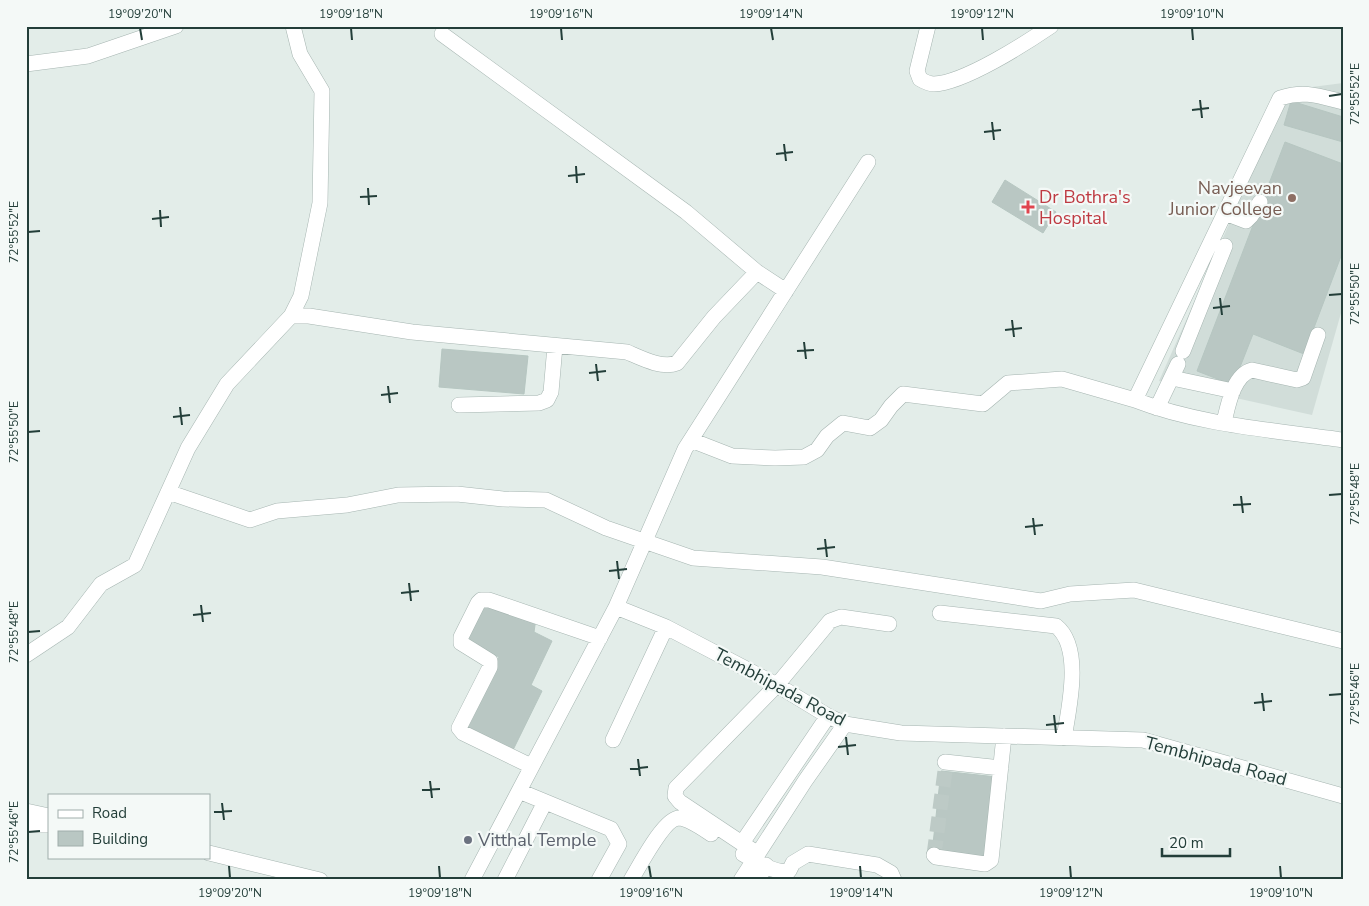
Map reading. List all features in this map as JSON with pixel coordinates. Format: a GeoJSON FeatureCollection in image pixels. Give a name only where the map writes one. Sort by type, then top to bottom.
{"type":"FeatureCollection","features":[{"type":"Feature","properties":{"kind":"street"},"geometry":{"type":"LineString","coordinates":[[26,64],[88,56],[176,26]]}},
{"type":"Feature","properties":{"kind":"street"},"geometry":{"type":"LineString","coordinates":[[26,656],[68,628],[101,584],[135,565],[188,448],[227,384],[291,316],[301,296],[320,203],[322,91],[300,54],[293,26]]}},
{"type":"Feature","properties":{"kind":"street"},"geometry":{"type":"LineString","coordinates":[[928,26],[917,71],[920,79],[926,83],[936,84],[966,76],[1031,40],[1051,26]]}},
{"type":"Feature","properties":{"kind":"street"},"geometry":{"type":"LineString","coordinates":[[442,34],[686,212],[757,272],[786,291]]}},
{"type":"Feature","properties":{"kind":"street"},"geometry":{"type":"LineString","coordinates":[[1135,400],[1280,98],[1293,94],[1312,94],[1343,102]]}},
{"type":"Feature","properties":{"kind":"street"},"geometry":{"type":"LineString","coordinates":[[472,880],[616,606],[686,449],[868,162]]}},
{"type":"Feature","properties":{"kind":"street"},"geometry":{"type":"LineString","coordinates":[[1225,213],[1246,221],[1260,202]]}},
{"type":"Feature","properties":{"kind":"street"},"geometry":{"type":"LineString","coordinates":[[1157,408],[1178,364],[1225,246]]}},
{"type":"Feature","properties":{"kind":"street"},"geometry":{"type":"LineString","coordinates":[[291,316],[309,316],[412,332],[627,352],[670,366],[677,363],[714,317],[757,272]]}},
{"type":"Feature","properties":{"kind":"street"},"geometry":{"type":"LineString","coordinates":[[1224,422],[1233,391],[1241,376],[1252,370],[1297,380],[1303,378],[1318,335]]}},
{"type":"Feature","properties":{"kind":"street"},"geometry":{"type":"LineString","coordinates":[[459,405],[540,404],[547,400],[551,392],[555,346]]}},
{"type":"Feature","properties":{"kind":"street"},"geometry":{"type":"LineString","coordinates":[[1178,364],[1233,391]]}},
{"type":"Feature","properties":{"kind":"street"},"geometry":{"type":"LineString","coordinates":[[691,440],[732,456],[804,457],[817,450],[827,436],[843,423],[870,428],[881,420],[903,394],[983,404],[1008,383],[1062,379],[1157,408],[1224,422],[1343,440]]}},
{"type":"Feature","properties":{"kind":"street"},"geometry":{"type":"LineString","coordinates":[[168,492],[250,520],[277,511],[346,505],[398,495],[457,494],[503,499],[546,500],[606,528],[646,540],[693,558],[822,567],[1041,601],[1070,594],[1134,590],[1343,641]]}},
{"type":"Feature","properties":{"kind":"street"},"geometry":{"type":"LineString","coordinates":[[531,766],[463,733],[458,728],[490,667],[490,660],[461,643],[461,637],[478,603],[481,600],[489,600],[600,638]]}},
{"type":"Feature","properties":{"kind":"street","name":"Tembhipada Road"},"geometry":{"type":"LineString","coordinates":[[616,606],[666,627],[845,724],[901,733],[1143,740],[1343,796]]}},
{"type":"Feature","properties":{"kind":"street"},"geometry":{"type":"LineString","coordinates":[[940,613],[1056,626],[1063,631],[1069,643],[1072,669],[1072,686],[1064,738]]}},
{"type":"Feature","properties":{"kind":"street"},"geometry":{"type":"LineString","coordinates":[[758,880],[759,860],[742,843],[680,802],[675,796],[676,788],[774,684],[830,621],[840,617],[886,618]]}},
{"type":"Feature","properties":{"kind":"street"},"geometry":{"type":"LineString","coordinates":[[614,740],[666,627]]}},
{"type":"Feature","properties":{"kind":"street"},"geometry":{"type":"LineString","coordinates":[[742,843],[828,716]]}},
{"type":"Feature","properties":{"kind":"street"},"geometry":{"type":"LineString","coordinates":[[741,880],[759,860],[805,781],[845,724]]}},
{"type":"Feature","properties":{"kind":"street"},"geometry":{"type":"LineString","coordinates":[[946,734],[945,766],[1001,768]]}},
{"type":"Feature","properties":{"kind":"street"},"geometry":{"type":"LineString","coordinates":[[934,855],[936,857],[985,864],[991,860],[1004,736]]}},
{"type":"Feature","properties":{"kind":"street"},"geometry":{"type":"LineString","coordinates":[[519,791],[611,829],[619,844],[600,880]]}},
{"type":"Feature","properties":{"kind":"street"},"geometry":{"type":"LineString","coordinates":[[505,880],[545,802]]}},
{"type":"Feature","properties":{"kind":"street"},"geometry":{"type":"LineString","coordinates":[[26,811],[48,816]]}},
{"type":"Feature","properties":{"kind":"street"},"geometry":{"type":"LineString","coordinates":[[631,880],[662,830],[670,821],[678,818],[697,825],[783,872],[789,872],[793,863],[808,854],[877,865],[891,874],[894,880]]}},
{"type":"Feature","properties":{"kind":"street"},"geometry":{"type":"LineString","coordinates":[[26,825],[48,825]]}},
{"type":"Feature","properties":{"kind":"street"},"geometry":{"type":"LineString","coordinates":[[210,854],[320,880]]}},
{"type":"Feature","properties":{"kind":"shaded area","name":"Navjeevan Junior College"},"geometry":{"type":"Polygon","coordinates":[[[1343,83],[1343,306],[1312,415],[1159,381],[1289,90],[1343,83]]]}},
{"type":"Feature","properties":{"kind":"building"},"geometry":{"type":"Polygon","coordinates":[[[1291,101],[1343,117],[1343,142],[1284,125],[1291,101]]]}},
{"type":"Feature","properties":{"kind":"building"},"geometry":{"type":"Polygon","coordinates":[[[1285,142],[1343,164],[1343,251],[1304,354],[1253,334],[1233,385],[1197,371],[1285,142]]]}},
{"type":"Feature","properties":{"kind":"building"},"geometry":{"type":"Polygon","coordinates":[[[1005,180],[1056,212],[1043,233],[992,202],[1005,180]]]}},
{"type":"Feature","properties":{"kind":"building"},"geometry":{"type":"Polygon","coordinates":[[[442,349],[528,356],[524,394],[439,387],[442,349]]]}},
{"type":"Feature","properties":{"kind":"building"},"geometry":{"type":"Polygon","coordinates":[[[483,604],[506,614],[518,611],[536,618],[534,632],[552,641],[531,685],[542,691],[512,752],[464,729],[499,657],[466,640],[483,604]]]}},
{"type":"Feature","properties":{"kind":"building"},"geometry":{"type":"Polygon","coordinates":[[[941,771],[997,777],[986,859],[932,853],[941,771]]]}},
{"type":"Feature","properties":{"kind":"tunnel"},"geometry":{"type":"LineString","coordinates":[[934,855],[945,771]]}},
{"type":"Feature","properties":{"kind":"place","name":"Navjeevan Junior College"},"geometry":{"type":"Point","coordinates":[1292,198]}},
{"type":"Feature","properties":{"kind":"place","name":"Dr Bothra's Hospital"},"geometry":{"type":"Point","coordinates":[1028,207]}},
{"type":"Feature","properties":{"kind":"place","name":"Vitthal Temple"},"geometry":{"type":"Point","coordinates":[468,840]}}]}
